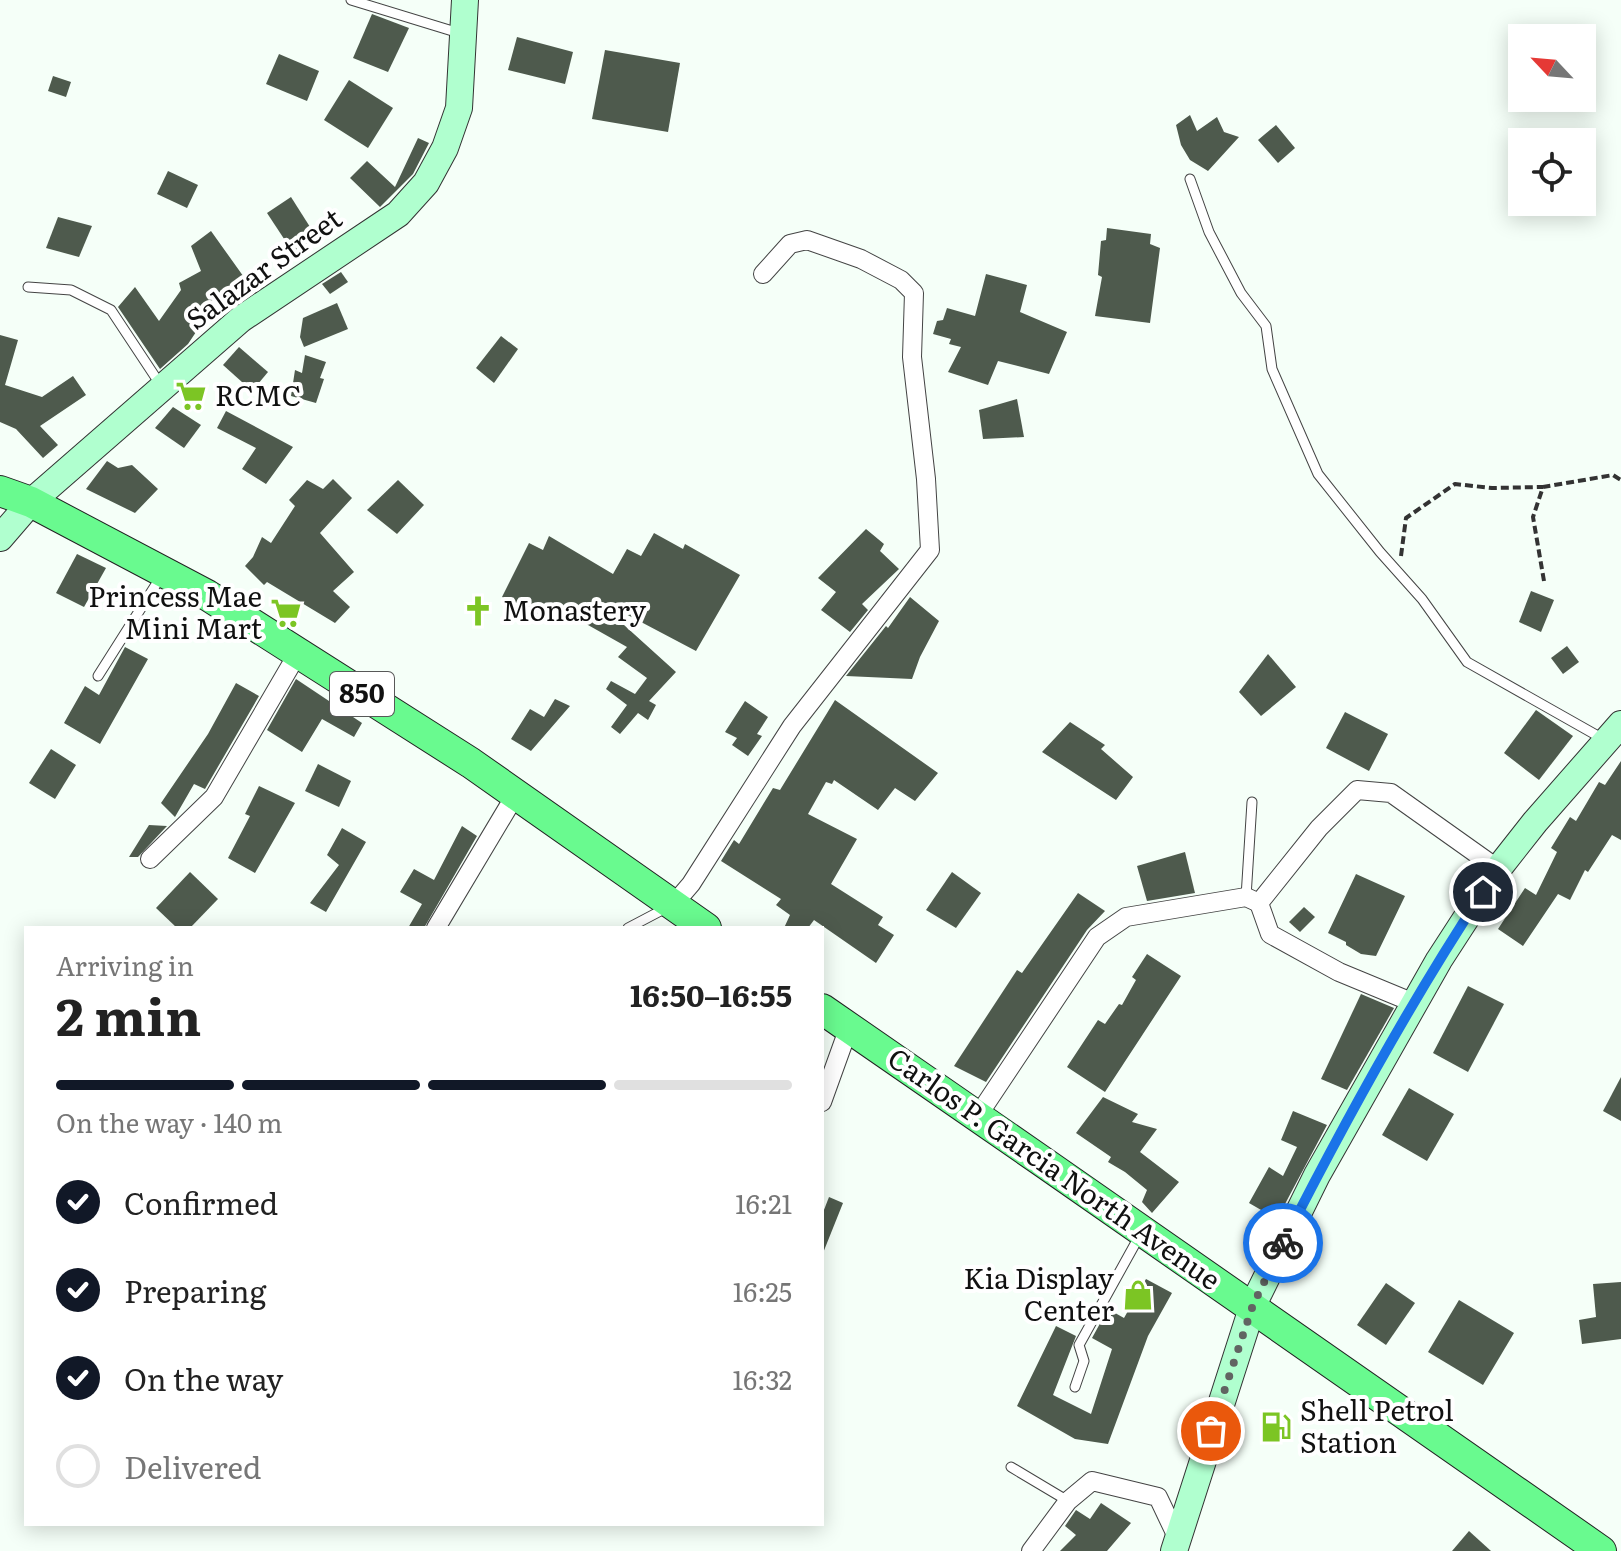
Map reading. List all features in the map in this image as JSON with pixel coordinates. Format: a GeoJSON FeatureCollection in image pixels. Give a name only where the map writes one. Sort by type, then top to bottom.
{"type":"FeatureCollection","features":[{"type":"Feature","properties":{"kind":"main road","name":"Salazar Street"},"geometry":{"type":"LineString","coordinates":[[0,538],[31,502],[241,319],[398,214],[426,183],[445,148],[459,108],[465,0]]}},
{"type":"Feature","properties":{"kind":"main road","name":"850"},"geometry":{"type":"LineString","coordinates":[[0,491],[31,502],[207,595],[516,794],[703,926]]}},
{"type":"Feature","properties":{"kind":"main road"},"geometry":{"type":"LineString","coordinates":[[1176,1545],[1253,1305],[1317,1175],[1439,960],[1498,869],[1613,732]]}},
{"type":"Feature","properties":{"kind":"main road","name":"Carlos P. Garcia North Avenue"},"geometry":{"type":"LineString","coordinates":[[824,1010],[1141,1232],[1253,1305],[1601,1551]]}},
{"type":"Feature","properties":{"kind":"street"},"geometry":{"type":"LineString","coordinates":[[673,905],[691,884],[792,726],[930,550],[926,479],[912,357],[914,293],[901,280],[861,259],[807,240],[790,244],[763,274]]}},
{"type":"Feature","properties":{"kind":"street"},"geometry":{"type":"LineString","coordinates":[[150,859],[214,797],[298,653]]}},
{"type":"Feature","properties":{"kind":"street"},"geometry":{"type":"LineString","coordinates":[[977,1117],[1097,937],[1126,917],[1253,900],[1357,790],[1391,793],[1498,869]]}},
{"type":"Feature","properties":{"kind":"street"},"geometry":{"type":"LineString","coordinates":[[437,926],[516,794]]}},
{"type":"Feature","properties":{"kind":"street"},"geometry":{"type":"LineString","coordinates":[[1253,900],[1270,934],[1339,972],[1414,1003]]}},
{"type":"Feature","properties":{"kind":"street"},"geometry":{"type":"LineString","coordinates":[[824,1096],[849,1027]]}},
{"type":"Feature","properties":{"kind":"street"},"geometry":{"type":"LineString","coordinates":[[1031,1551],[1068,1501],[1092,1481],[1158,1497],[1176,1545]]}},
{"type":"Feature","properties":{"kind":"lane"},"geometry":{"type":"LineString","coordinates":[[351,0],[464,35]]}},
{"type":"Feature","properties":{"kind":"lane"},"geometry":{"type":"LineString","coordinates":[[1190,179],[1209,232],[1241,293],[1266,326],[1272,369],[1318,474],[1398,570],[1467,662],[1613,732]]}},
{"type":"Feature","properties":{"kind":"lane"},"geometry":{"type":"LineString","coordinates":[[28,287],[71,290],[111,310],[162,387]]}},
{"type":"Feature","properties":{"kind":"lane"},"geometry":{"type":"LineString","coordinates":[[98,676],[164,572]]}},
{"type":"Feature","properties":{"kind":"lane"},"geometry":{"type":"LineString","coordinates":[[1252,802],[1253,900]]}},
{"type":"Feature","properties":{"kind":"lane"},"geometry":{"type":"LineString","coordinates":[[632,926],[673,905]]}},
{"type":"Feature","properties":{"kind":"lane"},"geometry":{"type":"LineString","coordinates":[[1075,1387],[1084,1361],[1079,1345],[1141,1232]]}},
{"type":"Feature","properties":{"kind":"lane"},"geometry":{"type":"LineString","coordinates":[[1011,1467],[1068,1501]]}},
{"type":"Feature","properties":{"kind":"path"},"geometry":{"type":"LineString","coordinates":[[1398,570],[1406,518],[1455,484],[1492,488],[1543,487],[1613,475],[1621,480]]}},
{"type":"Feature","properties":{"kind":"path"},"geometry":{"type":"LineString","coordinates":[[1543,487],[1533,517],[1544,581]]}},
{"type":"Feature","properties":{"kind":"building"},"geometry":{"type":"Polygon","coordinates":[[[372,14],[409,28],[388,72],[353,58],[372,14]]]}},
{"type":"Feature","properties":{"kind":"building"},"geometry":{"type":"Polygon","coordinates":[[[517,37],[573,52],[565,84],[508,70],[517,37]]]}},
{"type":"Feature","properties":{"kind":"building"},"geometry":{"type":"Polygon","coordinates":[[[605,50],[680,63],[668,132],[592,119],[605,50]]]}},
{"type":"Feature","properties":{"kind":"building"},"geometry":{"type":"Polygon","coordinates":[[[279,54],[319,71],[307,101],[266,84],[279,54]]]}},
{"type":"Feature","properties":{"kind":"building"},"geometry":{"type":"Polygon","coordinates":[[[53,76],[71,82],[66,97],[48,91],[53,76]]]}},
{"type":"Feature","properties":{"kind":"building"},"geometry":{"type":"Polygon","coordinates":[[[349,80],[393,108],[368,148],[324,120],[349,80]]]}},
{"type":"Feature","properties":{"kind":"building"},"geometry":{"type":"Polygon","coordinates":[[[1190,115],[1197,131],[1217,117],[1224,132],[1239,137],[1208,171],[1190,160],[1181,145],[1176,125],[1190,115]]]}},
{"type":"Feature","properties":{"kind":"building"},"geometry":{"type":"Polygon","coordinates":[[[1276,125],[1295,148],[1278,163],[1258,140],[1276,125]]]}},
{"type":"Feature","properties":{"kind":"building"},"geometry":{"type":"Polygon","coordinates":[[[418,138],[429,143],[413,174],[380,207],[350,178],[367,161],[395,187],[418,138]]]}},
{"type":"Feature","properties":{"kind":"building"},"geometry":{"type":"Polygon","coordinates":[[[168,171],[198,185],[187,208],[157,194],[168,171]]]}},
{"type":"Feature","properties":{"kind":"building"},"geometry":{"type":"Polygon","coordinates":[[[291,197],[317,238],[294,254],[267,213],[291,197]]]}},
{"type":"Feature","properties":{"kind":"building"},"geometry":{"type":"Polygon","coordinates":[[[58,217],[92,226],[79,257],[46,248],[58,217]]]}},
{"type":"Feature","properties":{"kind":"building"},"geometry":{"type":"Polygon","coordinates":[[[1107,228],[1151,234],[1150,244],[1160,248],[1150,323],[1095,316],[1102,277],[1098,275],[1101,241],[1106,240],[1107,228]]]}},
{"type":"Feature","properties":{"kind":"building"},"geometry":{"type":"Polygon","coordinates":[[[211,231],[246,280],[229,296],[221,290],[204,315],[208,318],[201,332],[196,332],[188,344],[160,369],[118,307],[135,287],[159,321],[181,290],[179,283],[201,271],[191,246],[211,231]]]}},
{"type":"Feature","properties":{"kind":"building"},"geometry":{"type":"Polygon","coordinates":[[[341,272],[348,282],[330,294],[322,284],[341,272]]]}},
{"type":"Feature","properties":{"kind":"building"},"geometry":{"type":"Polygon","coordinates":[[[986,274],[1027,285],[1020,312],[1067,332],[1049,374],[998,361],[988,385],[948,372],[961,347],[949,344],[951,339],[933,334],[937,321],[943,320],[947,308],[975,316],[986,274]]]}},
{"type":"Feature","properties":{"kind":"building"},"geometry":{"type":"Polygon","coordinates":[[[337,303],[348,329],[304,347],[300,337],[303,318],[337,303]]]}},
{"type":"Feature","properties":{"kind":"building"},"geometry":{"type":"Polygon","coordinates":[[[0,335],[18,340],[5,385],[42,397],[73,376],[86,395],[40,426],[58,445],[43,458],[16,429],[0,422],[0,335]]]}},
{"type":"Feature","properties":{"kind":"building"},"geometry":{"type":"Polygon","coordinates":[[[501,336],[518,349],[494,383],[476,368],[501,336]]]}},
{"type":"Feature","properties":{"kind":"building"},"geometry":{"type":"Polygon","coordinates":[[[239,347],[268,372],[252,391],[223,365],[239,347]]]}},
{"type":"Feature","properties":{"kind":"building"},"geometry":{"type":"Polygon","coordinates":[[[305,355],[326,362],[316,403],[291,396],[295,370],[302,373],[305,355]]]}},
{"type":"Feature","properties":{"kind":"building"},"geometry":{"type":"Polygon","coordinates":[[[1017,399],[1024,437],[983,439],[979,410],[1017,399]]]}},
{"type":"Feature","properties":{"kind":"building"},"geometry":{"type":"Polygon","coordinates":[[[173,407],[201,425],[184,448],[155,428],[173,407]]]}},
{"type":"Feature","properties":{"kind":"building"},"geometry":{"type":"Polygon","coordinates":[[[226,411],[293,447],[266,484],[242,469],[256,448],[217,428],[226,411]]]}},
{"type":"Feature","properties":{"kind":"building"},"geometry":{"type":"Polygon","coordinates":[[[107,461],[118,468],[132,465],[158,489],[135,513],[86,489],[107,461]]]}},
{"type":"Feature","properties":{"kind":"building"},"geometry":{"type":"Polygon","coordinates":[[[333,479],[352,498],[320,533],[354,572],[333,591],[350,607],[335,623],[267,582],[264,585],[245,566],[262,537],[271,543],[295,506],[289,500],[307,480],[323,489],[333,479]]]}},
{"type":"Feature","properties":{"kind":"building"},"geometry":{"type":"Polygon","coordinates":[[[398,480],[424,505],[397,534],[367,510],[398,480]]]}},
{"type":"Feature","properties":{"kind":"building"},"geometry":{"type":"Polygon","coordinates":[[[866,529],[884,544],[880,551],[899,569],[862,604],[868,610],[850,632],[821,610],[836,592],[818,578],[866,529]]]}},
{"type":"Feature","properties":{"kind":"building"},"geometry":{"type":"Polygon","coordinates":[[[654,533],[683,549],[685,544],[740,575],[696,651],[605,603],[603,606],[676,672],[649,701],[656,705],[648,720],[638,713],[620,734],[611,727],[627,705],[606,689],[611,681],[635,694],[647,678],[618,657],[627,647],[549,603],[540,619],[502,597],[529,543],[543,550],[549,536],[613,574],[627,549],[641,556],[654,533]]]}},
{"type":"Feature","properties":{"kind":"building"},"geometry":{"type":"Polygon","coordinates":[[[77,554],[106,568],[84,607],[56,593],[77,554]]]}},
{"type":"Feature","properties":{"kind":"building"},"geometry":{"type":"Polygon","coordinates":[[[1531,591],[1554,600],[1541,632],[1519,622],[1531,591]]]}},
{"type":"Feature","properties":{"kind":"building"},"geometry":{"type":"Polygon","coordinates":[[[910,597],[939,621],[912,679],[846,676],[886,626],[888,628],[910,597]]]}},
{"type":"Feature","properties":{"kind":"building"},"geometry":{"type":"Polygon","coordinates":[[[1567,646],[1579,662],[1563,674],[1551,658],[1567,646]]]}},
{"type":"Feature","properties":{"kind":"building"},"geometry":{"type":"Polygon","coordinates":[[[125,647],[148,659],[100,744],[64,723],[85,686],[99,695],[125,647]]]}},
{"type":"Feature","properties":{"kind":"building"},"geometry":{"type":"Polygon","coordinates":[[[1268,654],[1296,687],[1261,716],[1239,692],[1268,654]]]}},
{"type":"Feature","properties":{"kind":"building"},"geometry":{"type":"Polygon","coordinates":[[[296,679],[362,723],[354,737],[322,719],[302,752],[267,730],[296,679]]]}},
{"type":"Feature","properties":{"kind":"building"},"geometry":{"type":"Polygon","coordinates":[[[236,683],[259,696],[205,789],[194,784],[175,817],[161,803],[208,734],[236,683]]]}},
{"type":"Feature","properties":{"kind":"building"},"geometry":{"type":"Polygon","coordinates":[[[555,699],[570,706],[531,751],[511,739],[530,709],[544,717],[555,699]]]}},
{"type":"Feature","properties":{"kind":"building"},"geometry":{"type":"Polygon","coordinates":[[[835,700],[938,773],[915,801],[895,788],[878,810],[834,780],[832,784],[826,782],[808,814],[857,839],[831,884],[883,917],[878,925],[894,935],[876,963],[814,920],[810,926],[785,926],[790,915],[776,905],[781,899],[721,861],[734,840],[739,844],[773,788],[780,790],[835,700]]]}},
{"type":"Feature","properties":{"kind":"building"},"geometry":{"type":"Polygon","coordinates":[[[745,701],[768,717],[757,734],[762,736],[748,756],[732,745],[737,738],[725,732],[745,701]]]}},
{"type":"Feature","properties":{"kind":"building"},"geometry":{"type":"Polygon","coordinates":[[[1536,710],[1573,736],[1539,780],[1504,753],[1536,710]]]}},
{"type":"Feature","properties":{"kind":"building"},"geometry":{"type":"Polygon","coordinates":[[[1345,712],[1388,734],[1369,771],[1326,748],[1345,712]]]}},
{"type":"Feature","properties":{"kind":"building"},"geometry":{"type":"Polygon","coordinates":[[[1070,722],[1105,745],[1101,749],[1133,777],[1116,800],[1042,752],[1070,722]]]}},
{"type":"Feature","properties":{"kind":"building"},"geometry":{"type":"Polygon","coordinates":[[[51,749],[76,765],[55,799],[29,783],[51,749]]]}},
{"type":"Feature","properties":{"kind":"building"},"geometry":{"type":"Polygon","coordinates":[[[1621,761],[1621,840],[1612,835],[1588,872],[1585,870],[1570,900],[1558,894],[1523,946],[1498,929],[1525,888],[1536,895],[1557,852],[1551,848],[1570,817],[1576,821],[1599,782],[1605,785],[1621,761]]]}},
{"type":"Feature","properties":{"kind":"building"},"geometry":{"type":"Polygon","coordinates":[[[318,764],[351,781],[339,807],[305,791],[318,764]]]}},
{"type":"Feature","properties":{"kind":"building"},"geometry":{"type":"Polygon","coordinates":[[[259,786],[295,803],[255,873],[228,858],[250,816],[245,814],[259,786]]]}},
{"type":"Feature","properties":{"kind":"building"},"geometry":{"type":"Polygon","coordinates":[[[149,825],[167,826],[138,857],[129,857],[149,825]]]}},
{"type":"Feature","properties":{"kind":"building"},"geometry":{"type":"Polygon","coordinates":[[[462,826],[477,836],[425,926],[409,926],[422,904],[400,892],[414,869],[434,880],[462,826]]]}},
{"type":"Feature","properties":{"kind":"building"},"geometry":{"type":"Polygon","coordinates":[[[342,828],[366,842],[326,912],[310,903],[339,865],[327,855],[342,828]]]}},
{"type":"Feature","properties":{"kind":"building"},"geometry":{"type":"Polygon","coordinates":[[[1185,852],[1195,893],[1147,901],[1137,866],[1185,852]]]}},
{"type":"Feature","properties":{"kind":"building"},"geometry":{"type":"Polygon","coordinates":[[[190,872],[218,899],[192,926],[175,926],[156,908],[190,872]]]}},
{"type":"Feature","properties":{"kind":"building"},"geometry":{"type":"Polygon","coordinates":[[[952,872],[981,893],[956,928],[926,910],[952,872]]]}},
{"type":"Feature","properties":{"kind":"building"},"geometry":{"type":"Polygon","coordinates":[[[1356,874],[1405,896],[1376,956],[1361,954],[1328,933],[1356,874]]]}},
{"type":"Feature","properties":{"kind":"building"},"geometry":{"type":"Polygon","coordinates":[[[1078,893],[1105,911],[1087,930],[986,1082],[954,1066],[1017,970],[1022,973],[1078,893]]]}},
{"type":"Feature","properties":{"kind":"building"},"geometry":{"type":"Polygon","coordinates":[[[1304,907],[1315,917],[1300,932],[1289,922],[1304,907]]]}},
{"type":"Feature","properties":{"kind":"building"},"geometry":{"type":"Polygon","coordinates":[[[1147,954],[1181,976],[1105,1092],[1067,1067],[1098,1020],[1105,1024],[1119,1004],[1122,1005],[1136,980],[1132,977],[1147,954]]]}},
{"type":"Feature","properties":{"kind":"building"},"geometry":{"type":"Polygon","coordinates":[[[1468,986],[1504,1004],[1468,1072],[1433,1053],[1468,986]]]}},
{"type":"Feature","properties":{"kind":"building"},"geometry":{"type":"Polygon","coordinates":[[[1361,994],[1394,1008],[1347,1090],[1321,1079],[1361,994]]]}},
{"type":"Feature","properties":{"kind":"building"},"geometry":{"type":"Polygon","coordinates":[[[1621,1077],[1621,1121],[1603,1111],[1621,1077]]]}},
{"type":"Feature","properties":{"kind":"building"},"geometry":{"type":"Polygon","coordinates":[[[1409,1088],[1454,1114],[1427,1161],[1382,1135],[1409,1088]]]}},
{"type":"Feature","properties":{"kind":"building"},"geometry":{"type":"Polygon","coordinates":[[[1103,1097],[1138,1114],[1132,1122],[1157,1129],[1140,1152],[1179,1182],[1152,1213],[1142,1202],[1147,1190],[1108,1162],[1111,1157],[1076,1133],[1103,1097]]]}},
{"type":"Feature","properties":{"kind":"building"},"geometry":{"type":"Polygon","coordinates":[[[1293,1111],[1327,1125],[1277,1219],[1249,1203],[1269,1167],[1283,1176],[1297,1147],[1281,1140],[1293,1111]]]}},
{"type":"Feature","properties":{"kind":"building"},"geometry":{"type":"Polygon","coordinates":[[[829,1197],[843,1203],[824,1250],[824,1210],[829,1197]]]}},
{"type":"Feature","properties":{"kind":"building"},"geometry":{"type":"Polygon","coordinates":[[[1146,1279],[1172,1293],[1148,1336],[1108,1444],[1075,1439],[1017,1406],[1056,1326],[1076,1336],[1053,1395],[1091,1414],[1112,1349],[1092,1338],[1108,1309],[1124,1318],[1146,1279]]]}},
{"type":"Feature","properties":{"kind":"building"},"geometry":{"type":"Polygon","coordinates":[[[1621,1282],[1621,1339],[1582,1344],[1579,1320],[1596,1317],[1593,1284],[1621,1282]]]}},
{"type":"Feature","properties":{"kind":"building"},"geometry":{"type":"Polygon","coordinates":[[[1386,1283],[1415,1303],[1386,1345],[1357,1325],[1386,1283]]]}},
{"type":"Feature","properties":{"kind":"building"},"geometry":{"type":"Polygon","coordinates":[[[1459,1300],[1514,1333],[1483,1385],[1428,1352],[1459,1300]]]}},
{"type":"Feature","properties":{"kind":"building"},"geometry":{"type":"Polygon","coordinates":[[[1101,1503],[1131,1523],[1107,1551],[1060,1551],[1076,1535],[1065,1526],[1076,1510],[1090,1519],[1101,1503]]]}},
{"type":"Feature","properties":{"kind":"building"},"geometry":{"type":"Polygon","coordinates":[[[1469,1531],[1491,1551],[1452,1551],[1469,1531]]]}},
{"type":"Feature","properties":{"kind":"way so far"},"geometry":{"type":"LineString","coordinates":[[1211,1431],[1253,1305],[1283,1243]]}},
{"type":"Feature","properties":{"kind":"place","name":"RCMC"},"geometry":{"type":"Point","coordinates":[191,396]}},
{"type":"Feature","properties":{"kind":"place","name":"Monastery"},"geometry":{"type":"Point","coordinates":[478,611]}},
{"type":"Feature","properties":{"kind":"place","name":"Princess Mae Mini Mart"},"geometry":{"type":"Point","coordinates":[286,613]}},
{"type":"Feature","properties":{"kind":"place","name":"Kia Display Center"},"geometry":{"type":"Point","coordinates":[1138,1295]}},
{"type":"Feature","properties":{"kind":"place","name":"Shell Petrol Station"},"geometry":{"type":"Point","coordinates":[1276,1427]}},
{"type":"Feature","properties":{"kind":"route"},"geometry":{"type":"LineString","coordinates":[[1283,1243],[1387,1049],[1483,892]]}}]}
